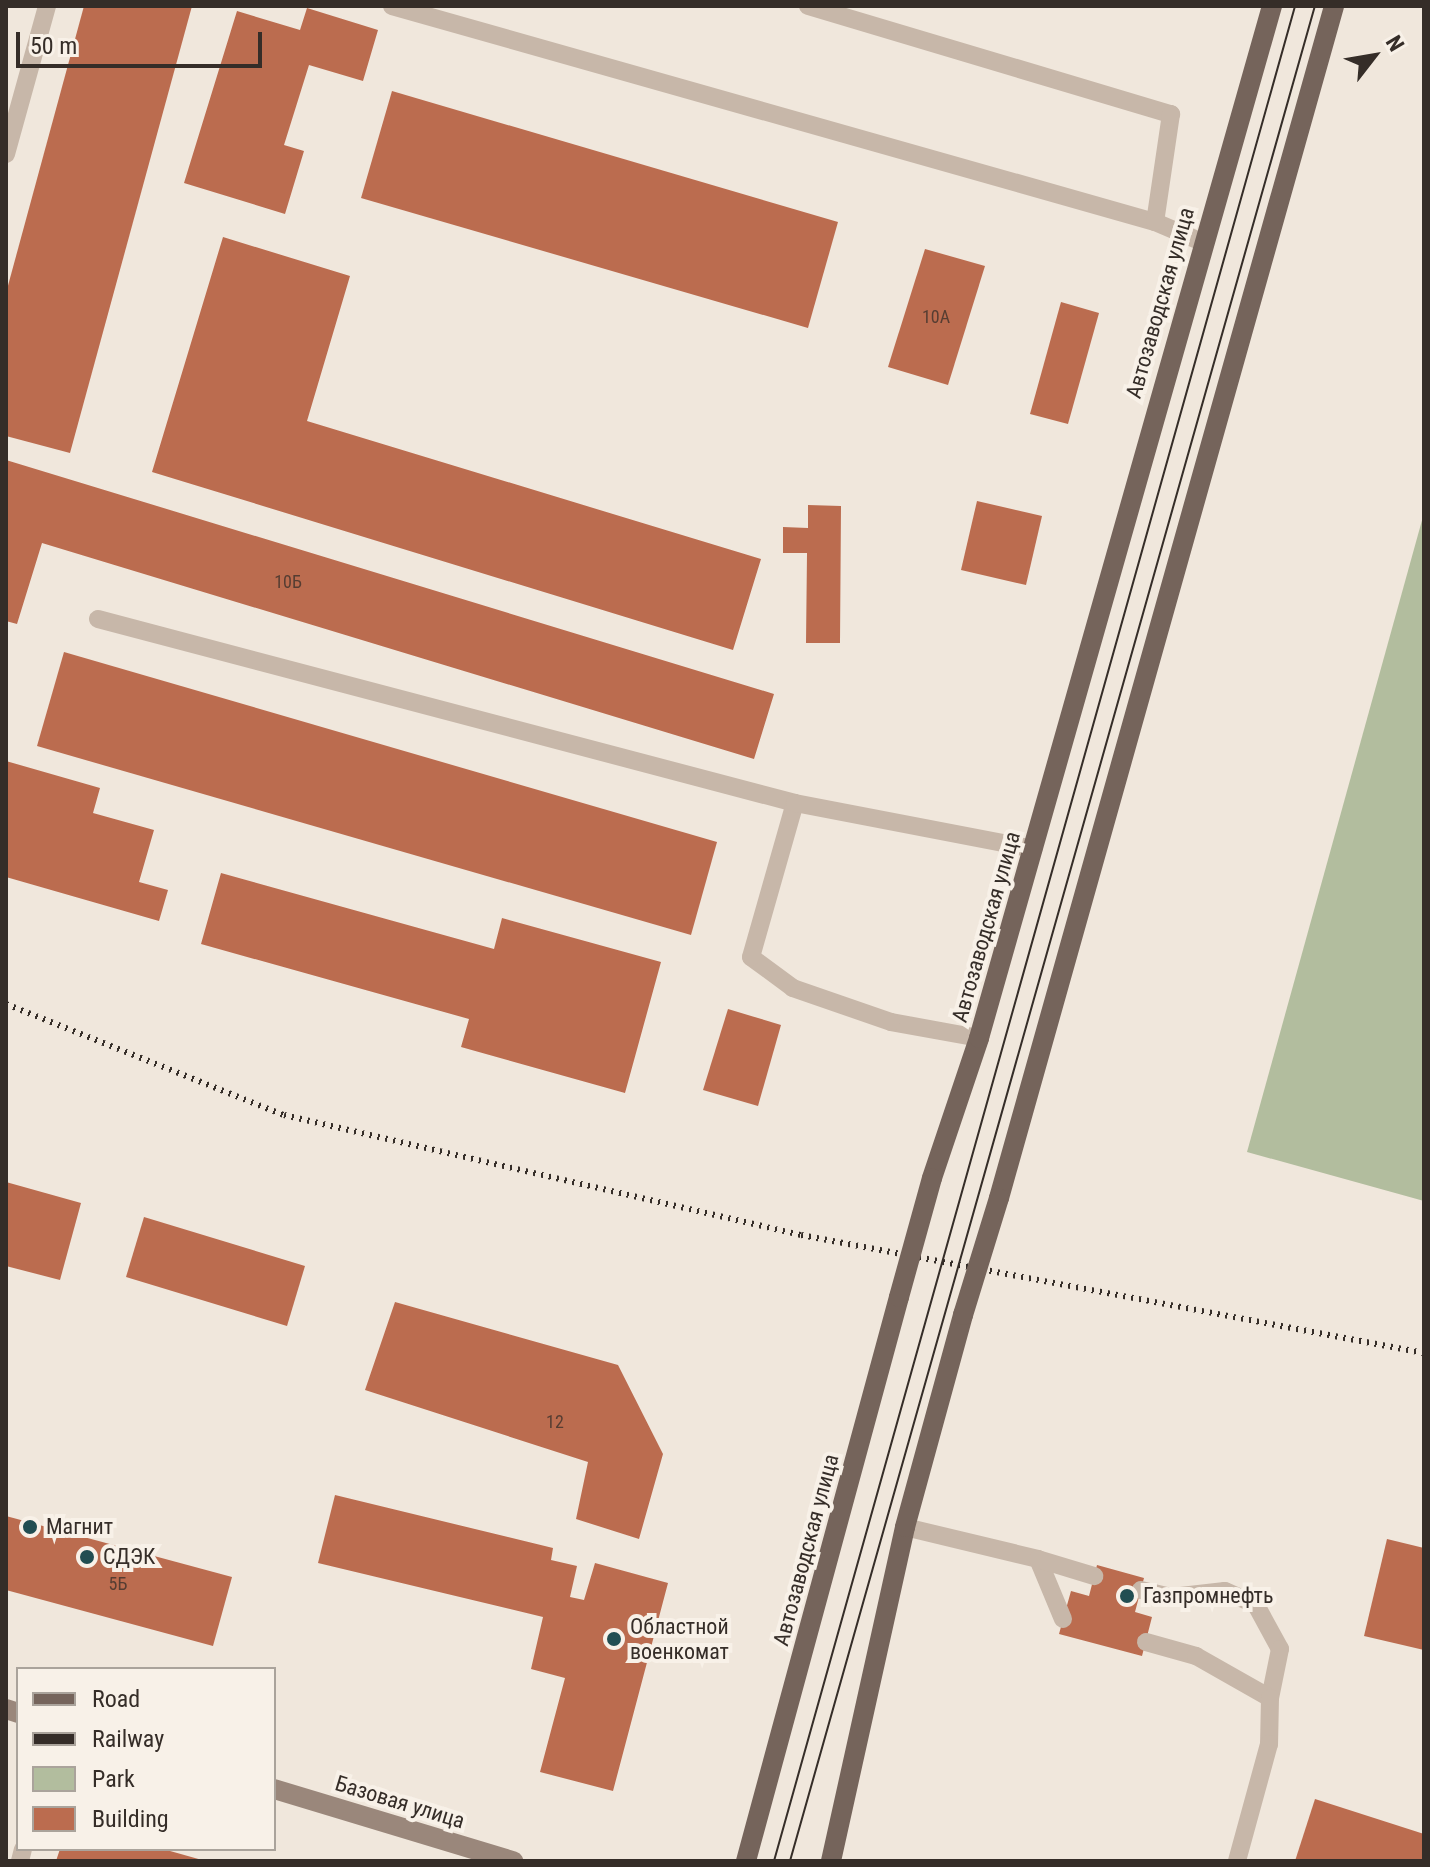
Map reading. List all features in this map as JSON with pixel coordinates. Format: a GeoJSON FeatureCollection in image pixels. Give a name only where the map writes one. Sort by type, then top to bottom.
{"type":"FeatureCollection","features":[{"type":"Feature","properties":{"kind":"main road","name":"Автозаводская улица"},"geometry":{"type":"LineString","coordinates":[[746,1861],[932,1178],[979,1038],[1034,849],[1202,242],[1272,6]]}},
{"type":"Feature","properties":{"kind":"main road"},"geometry":{"type":"LineString","coordinates":[[831,1861],[905,1527],[1334,6]]}},
{"type":"Feature","properties":{"kind":"main road","name":"Базовая улица"},"geometry":{"type":"LineString","coordinates":[[276,1790],[513,1861]]}},
{"type":"Feature","properties":{"kind":"lane"},"geometry":{"type":"LineString","coordinates":[[6,154],[47,6]]}},
{"type":"Feature","properties":{"kind":"lane"},"geometry":{"type":"LineString","coordinates":[[392,6],[1155,222],[1202,242]]}},
{"type":"Feature","properties":{"kind":"lane"},"geometry":{"type":"LineString","coordinates":[[808,6],[1171,114],[1155,222]]}},
{"type":"Feature","properties":{"kind":"lane"},"geometry":{"type":"LineString","coordinates":[[98,619],[795,803],[1034,849]]}},
{"type":"Feature","properties":{"kind":"lane"},"geometry":{"type":"LineString","coordinates":[[795,803],[751,957],[793,988],[891,1022],[979,1038]]}},
{"type":"Feature","properties":{"kind":"lane"},"geometry":{"type":"LineString","coordinates":[[905,1527],[1038,1559],[1094,1576]]}},
{"type":"Feature","properties":{"kind":"lane"},"geometry":{"type":"LineString","coordinates":[[1038,1559],[1063,1619]]}},
{"type":"Feature","properties":{"kind":"lane"},"geometry":{"type":"LineString","coordinates":[[1141,1590],[1172,1597],[1225,1591],[1256,1605],[1280,1649],[1270,1698],[1269,1744],[1237,1861]]}},
{"type":"Feature","properties":{"kind":"lane"},"geometry":{"type":"LineString","coordinates":[[1146,1642],[1196,1656],[1270,1698]]}},
{"type":"Feature","properties":{"kind":"green space"},"geometry":{"type":"Polygon","coordinates":[[[1424,513],[1424,1201],[1247,1152],[1424,513]]]}},
{"type":"Feature","properties":{"kind":"building"},"geometry":{"type":"Polygon","coordinates":[[[84,6],[192,6],[70,453],[6,436],[6,293],[84,6]]]}},
{"type":"Feature","properties":{"kind":"building"},"geometry":{"type":"Polygon","coordinates":[[[307,8],[378,30],[363,81],[309,65],[284,145],[304,151],[285,214],[184,183],[237,11],[300,30],[307,8]]]}},
{"type":"Feature","properties":{"kind":"building"},"geometry":{"type":"Polygon","coordinates":[[[392,91],[838,222],[808,328],[361,198],[392,91]]]}},
{"type":"Feature","properties":{"kind":"building"},"geometry":{"type":"Polygon","coordinates":[[[223,237],[350,276],[307,421],[761,559],[733,650],[152,472],[223,237]]]}},
{"type":"Feature","properties":{"kind":"building"},"geometry":{"type":"Polygon","coordinates":[[[925,249],[985,266],[948,385],[888,367],[925,249]]]}},
{"type":"Feature","properties":{"kind":"building"},"geometry":{"type":"Polygon","coordinates":[[[1061,302],[1099,313],[1068,424],[1030,414],[1061,302]]]}},
{"type":"Feature","properties":{"kind":"building"},"geometry":{"type":"Polygon","coordinates":[[[6,460],[774,694],[754,759],[42,543],[17,624],[6,621],[6,460]]]}},
{"type":"Feature","properties":{"kind":"building"},"geometry":{"type":"Polygon","coordinates":[[[977,501],[1042,516],[1026,585],[961,570],[977,501]]]}},
{"type":"Feature","properties":{"kind":"building"},"geometry":{"type":"Polygon","coordinates":[[[808,505],[841,506],[840,643],[806,643],[807,553],[783,553],[783,527],[808,528],[808,505]]]}},
{"type":"Feature","properties":{"kind":"building"},"geometry":{"type":"Polygon","coordinates":[[[64,652],[717,842],[691,935],[37,746],[64,652]]]}},
{"type":"Feature","properties":{"kind":"building"},"geometry":{"type":"Polygon","coordinates":[[[6,761],[100,788],[93,813],[154,830],[139,882],[168,890],[159,921],[6,877],[6,761]]]}},
{"type":"Feature","properties":{"kind":"building"},"geometry":{"type":"Polygon","coordinates":[[[221,873],[494,949],[502,918],[661,962],[625,1093],[461,1047],[469,1019],[201,944],[221,873]]]}},
{"type":"Feature","properties":{"kind":"building"},"geometry":{"type":"Polygon","coordinates":[[[728,1009],[781,1025],[758,1106],[703,1090],[728,1009]]]}},
{"type":"Feature","properties":{"kind":"building"},"geometry":{"type":"Polygon","coordinates":[[[6,1182],[81,1203],[60,1280],[6,1266],[6,1182]]]}},
{"type":"Feature","properties":{"kind":"building"},"geometry":{"type":"Polygon","coordinates":[[[144,1217],[305,1266],[287,1326],[126,1277],[144,1217]]]}},
{"type":"Feature","properties":{"kind":"building"},"geometry":{"type":"Polygon","coordinates":[[[395,1302],[618,1365],[663,1454],[639,1539],[576,1519],[588,1462],[365,1390],[395,1302]]]}},
{"type":"Feature","properties":{"kind":"building"},"geometry":{"type":"Polygon","coordinates":[[[335,1495],[553,1548],[551,1560],[577,1566],[570,1597],[584,1600],[595,1563],[668,1583],[613,1791],[540,1772],[565,1678],[531,1669],[543,1617],[318,1563],[335,1495]]]}},
{"type":"Feature","properties":{"kind":"building"},"geometry":{"type":"Polygon","coordinates":[[[6,1516],[232,1577],[213,1646],[6,1590],[6,1516]]]}},
{"type":"Feature","properties":{"kind":"building"},"geometry":{"type":"Polygon","coordinates":[[[1387,1539],[1424,1548],[1424,1650],[1364,1636],[1387,1539]]]}},
{"type":"Feature","properties":{"kind":"building"},"geometry":{"type":"Polygon","coordinates":[[[1097,1565],[1144,1578],[1135,1612],[1152,1617],[1142,1656],[1059,1634],[1071,1591],[1089,1596],[1097,1565]]]}},
{"type":"Feature","properties":{"kind":"building"},"geometry":{"type":"Polygon","coordinates":[[[1315,1799],[1424,1834],[1424,1861],[1295,1861],[1315,1799]]]}},
{"type":"Feature","properties":{"kind":"building"},"geometry":{"type":"Polygon","coordinates":[[[59,1851],[170,1851],[202,1860],[56,1861],[59,1851]]]}},
{"type":"Feature","properties":{"kind":"tram line"},"geometry":{"type":"LineString","coordinates":[[774,1861],[1295,6]]}},
{"type":"Feature","properties":{"kind":"tram line"},"geometry":{"type":"LineString","coordinates":[[790,1861],[1315,6]]}},
{"type":"Feature","properties":{"kind":"railway"},"geometry":{"type":"LineString","coordinates":[[6,1004],[284,1115],[801,1235],[1424,1353]]}},
{"type":"Feature","properties":{"kind":"place","name":"Магнит"},"geometry":{"type":"Point","coordinates":[30,1527]}},
{"type":"Feature","properties":{"kind":"place","name":"СДЭК"},"geometry":{"type":"Point","coordinates":[87,1557]}},
{"type":"Feature","properties":{"kind":"place","name":"Газпромнефть"},"geometry":{"type":"Point","coordinates":[1127,1596]}},
{"type":"Feature","properties":{"kind":"place","name":"Областной военкомат"},"geometry":{"type":"Point","coordinates":[614,1639]}}]}
